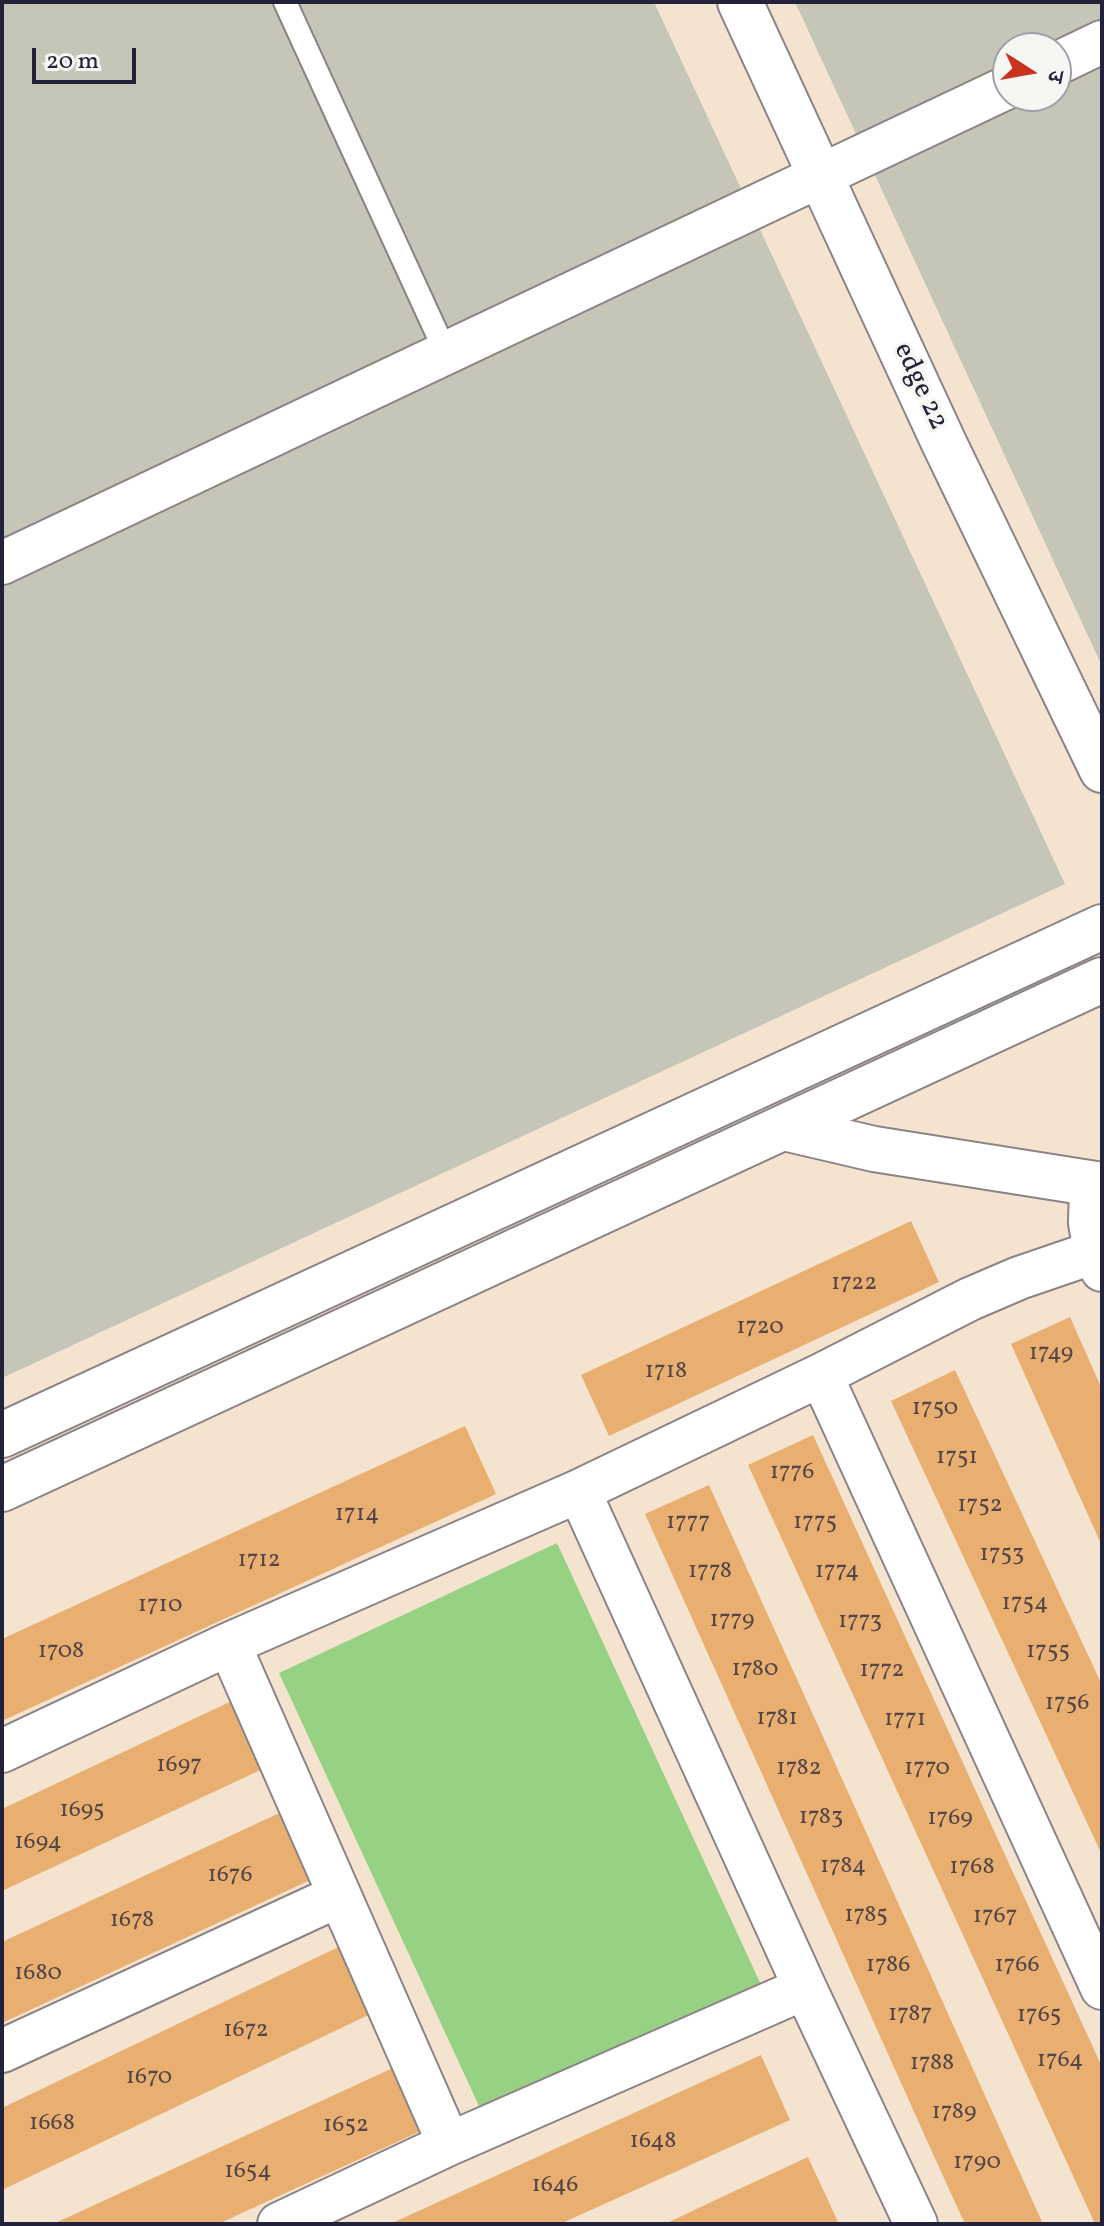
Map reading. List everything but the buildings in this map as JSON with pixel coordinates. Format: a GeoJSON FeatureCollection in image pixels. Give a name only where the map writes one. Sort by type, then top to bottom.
{"type":"FeatureCollection","features":[{"type":"Feature","properties":{"kind":"main road","name":"edge 22"},"geometry":{"type":"LineString","coordinates":[[740,2],[944,443],[1102,770]]}},
{"type":"Feature","properties":{"kind":"main road"},"geometry":{"type":"LineString","coordinates":[[2,1435],[1102,927]]}},
{"type":"Feature","properties":{"kind":"main road"},"geometry":{"type":"LineString","coordinates":[[2,1489],[1102,980]]}},
{"type":"Feature","properties":{"kind":"main road"},"geometry":{"type":"LineString","coordinates":[[784,1128],[874,1149],[1096,1184]]}},
{"type":"Feature","properties":{"kind":"street"},"geometry":{"type":"LineString","coordinates":[[1072,56],[1102,42]]}},
{"type":"Feature","properties":{"kind":"street"},"geometry":{"type":"LineString","coordinates":[[2,563],[992,95]]}},
{"type":"Feature","properties":{"kind":"street"},"geometry":{"type":"LineString","coordinates":[[2,1751],[229,1644],[579,1491],[821,1375],[970,1299],[1019,1278],[1098,1261],[1090,1223],[1096,1184]]}},
{"type":"Feature","properties":{"kind":"street"},"geometry":{"type":"LineString","coordinates":[[821,1375],[1102,1988]]}},
{"type":"Feature","properties":{"kind":"street"},"geometry":{"type":"LineString","coordinates":[[579,1491],[916,2224]]}},
{"type":"Feature","properties":{"kind":"street"},"geometry":{"type":"LineString","coordinates":[[229,1644],[449,2144]]}},
{"type":"Feature","properties":{"kind":"street"},"geometry":{"type":"LineString","coordinates":[[2,2051],[338,1896]]}},
{"type":"Feature","properties":{"kind":"street"},"geometry":{"type":"LineString","coordinates":[[279,2224],[449,2144],[805,1988]]}},
{"type":"Feature","properties":{"kind":"lane"},"geometry":{"type":"LineString","coordinates":[[285,2],[446,353]]}},
{"type":"Feature","properties":{"kind":"shaded area"},"geometry":{"type":"Polygon","coordinates":[[[2,2],[654,2],[1065,884],[2,1378],[2,2]]]}},
{"type":"Feature","properties":{"kind":"shaded area"},"geometry":{"type":"Polygon","coordinates":[[[795,2],[1102,2],[1102,666],[795,2]]]}},
{"type":"Feature","properties":{"kind":"green space"},"geometry":{"type":"Polygon","coordinates":[[[557,1543],[763,1989],[485,2119],[279,1673],[557,1543]]]}}]}
